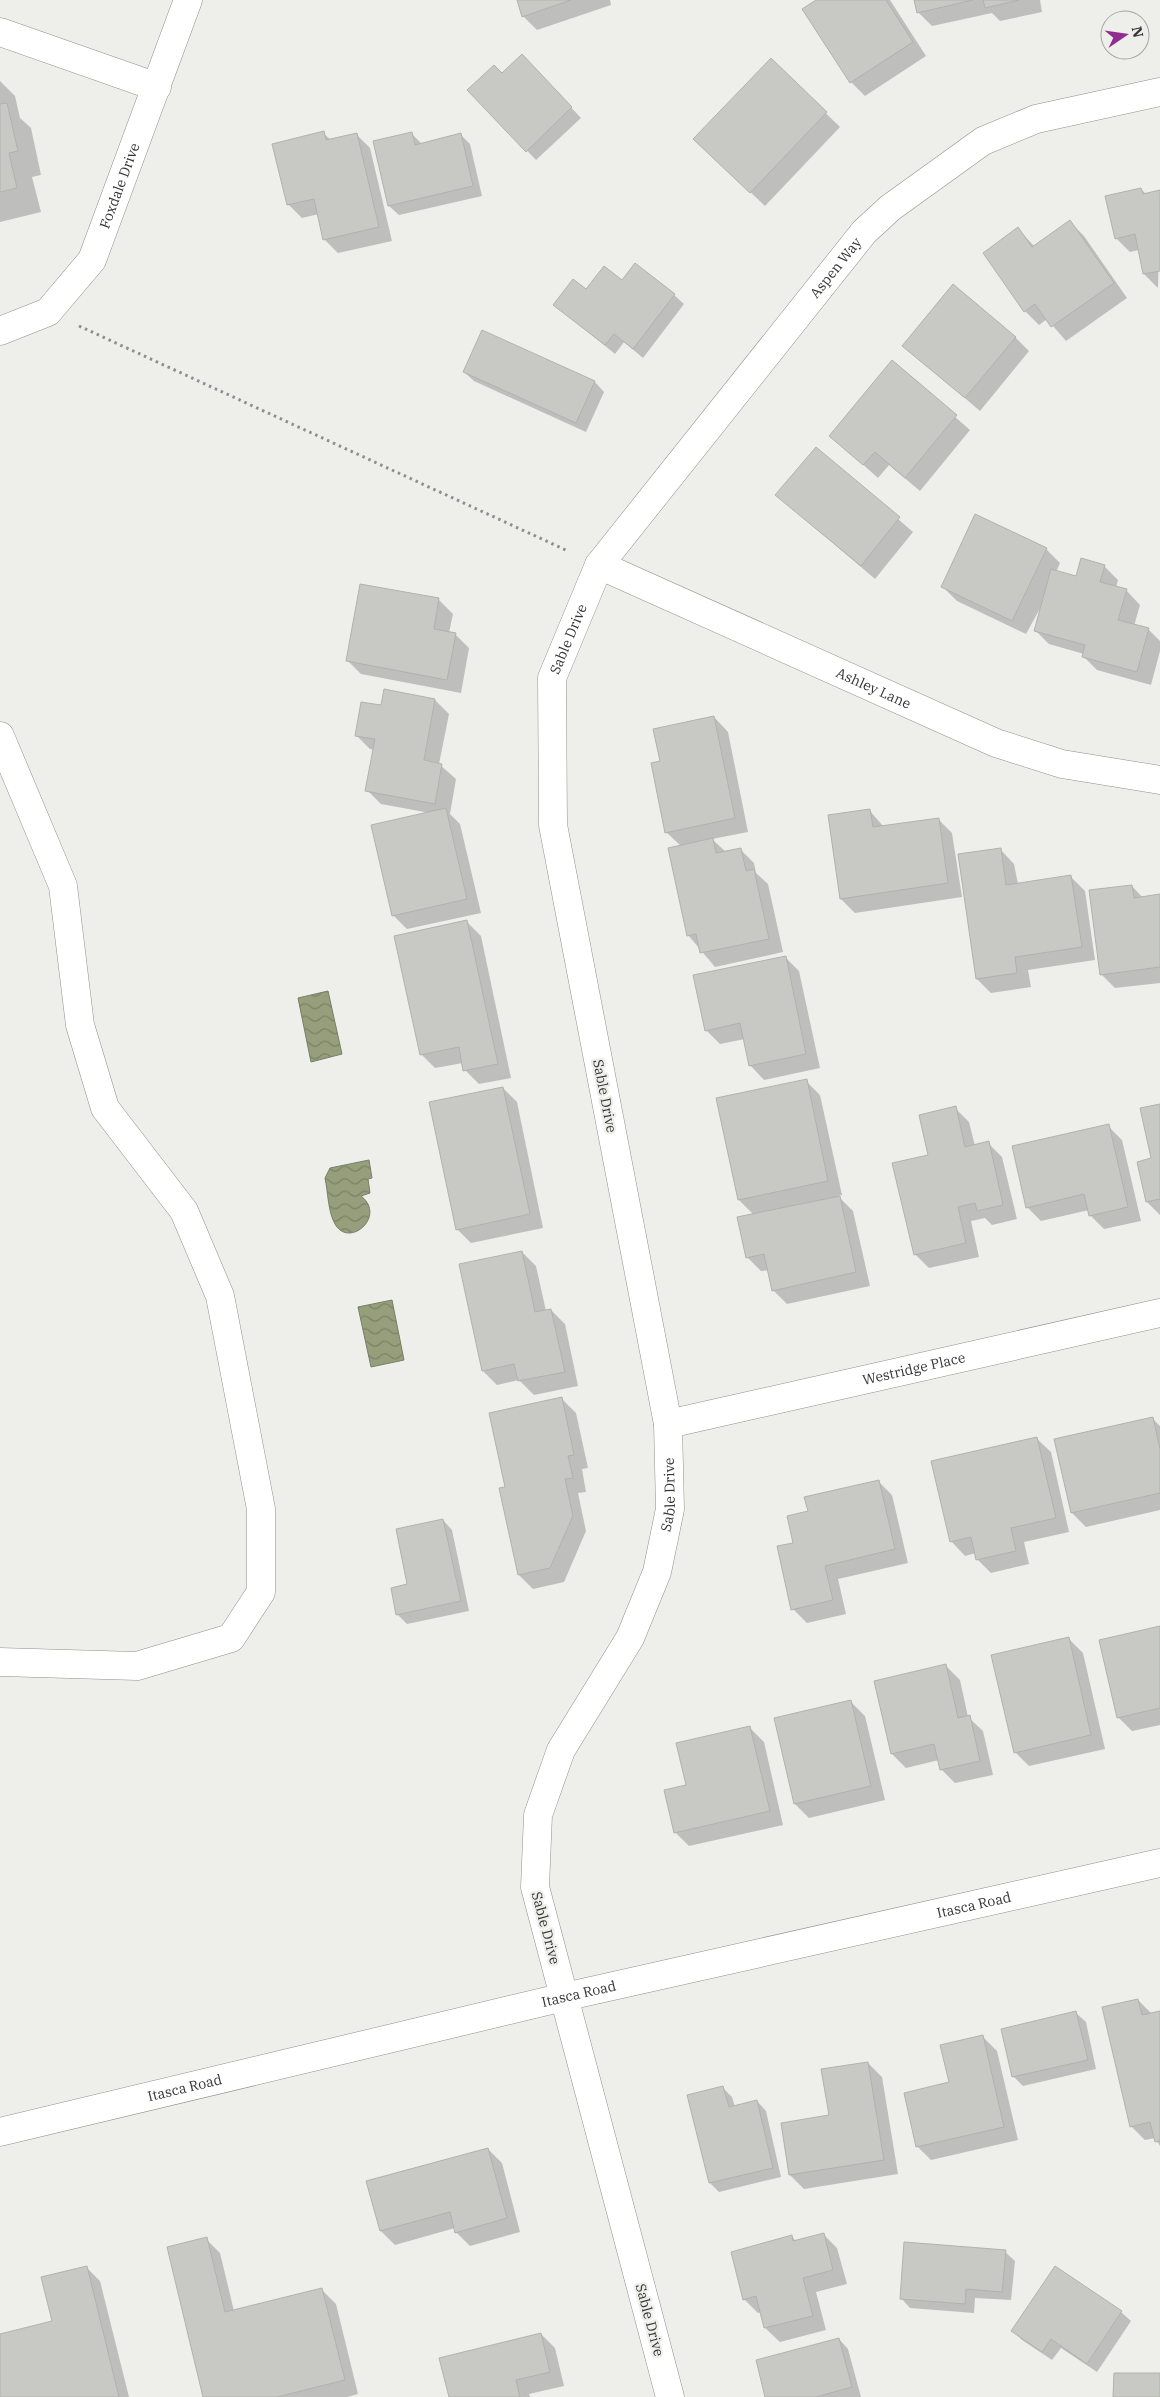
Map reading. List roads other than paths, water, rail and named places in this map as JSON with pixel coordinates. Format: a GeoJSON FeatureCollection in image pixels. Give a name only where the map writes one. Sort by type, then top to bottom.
{"type":"FeatureCollection","features":[{"type":"Feature","properties":{"kind":"street","name":"Foxdale Drive"},"geometry":{"type":"LineString","coordinates":[[0,331],[48,312],[92,260],[188,0]]}},
{"type":"Feature","properties":{"kind":"street"},"geometry":{"type":"LineString","coordinates":[[0,32],[157,87]]}},
{"type":"Feature","properties":{"kind":"street","name":"Aspen Way"},"geometry":{"type":"LineString","coordinates":[[599,565],[864,232],[890,208],[983,141],[1036,119],[1160,92]]}},
{"type":"Feature","properties":{"kind":"street","name":"Ashley Lane"},"geometry":{"type":"LineString","coordinates":[[599,565],[996,743],[1062,764],[1160,780]]}},
{"type":"Feature","properties":{"kind":"street","name":"Sable Drive"},"geometry":{"type":"LineString","coordinates":[[599,565],[552,678],[553,825],[668,1424],[670,1509],[657,1572],[630,1638],[561,1750],[538,1815],[535,1887],[670,2397]]}},
{"type":"Feature","properties":{"kind":"street"},"geometry":{"type":"LineString","coordinates":[[0,736],[64,886],[80,1025],[105,1108],[184,1211],[220,1296],[261,1509],[261,1592],[231,1638],[138,1666],[0,1662]]}},
{"type":"Feature","properties":{"kind":"street","name":"Westridge Place"},"geometry":{"type":"LineString","coordinates":[[668,1424],[1160,1312]]}},
{"type":"Feature","properties":{"kind":"street","name":"Itasca Road"},"geometry":{"type":"LineString","coordinates":[[0,2132],[564,1997],[1160,1862]]}},
{"type":"Feature","properties":{"kind":"water"},"geometry":{"type":"Polygon","coordinates":[[[328,991],[342,1054],[311,1062],[298,998],[328,991]]]}},
{"type":"Feature","properties":{"kind":"water"},"geometry":{"type":"Polygon","coordinates":[[[369,1160],[372,1178],[368,1179],[370,1193],[361,1196],[368,1204],[370,1212],[368,1220],[363,1227],[356,1231],[349,1233],[341,1231],[335,1224],[331,1214],[325,1178],[330,1168],[369,1160]]]}},
{"type":"Feature","properties":{"kind":"water"},"geometry":{"type":"Polygon","coordinates":[[[392,1300],[404,1360],[371,1367],[358,1307],[392,1300]]]}}]}
